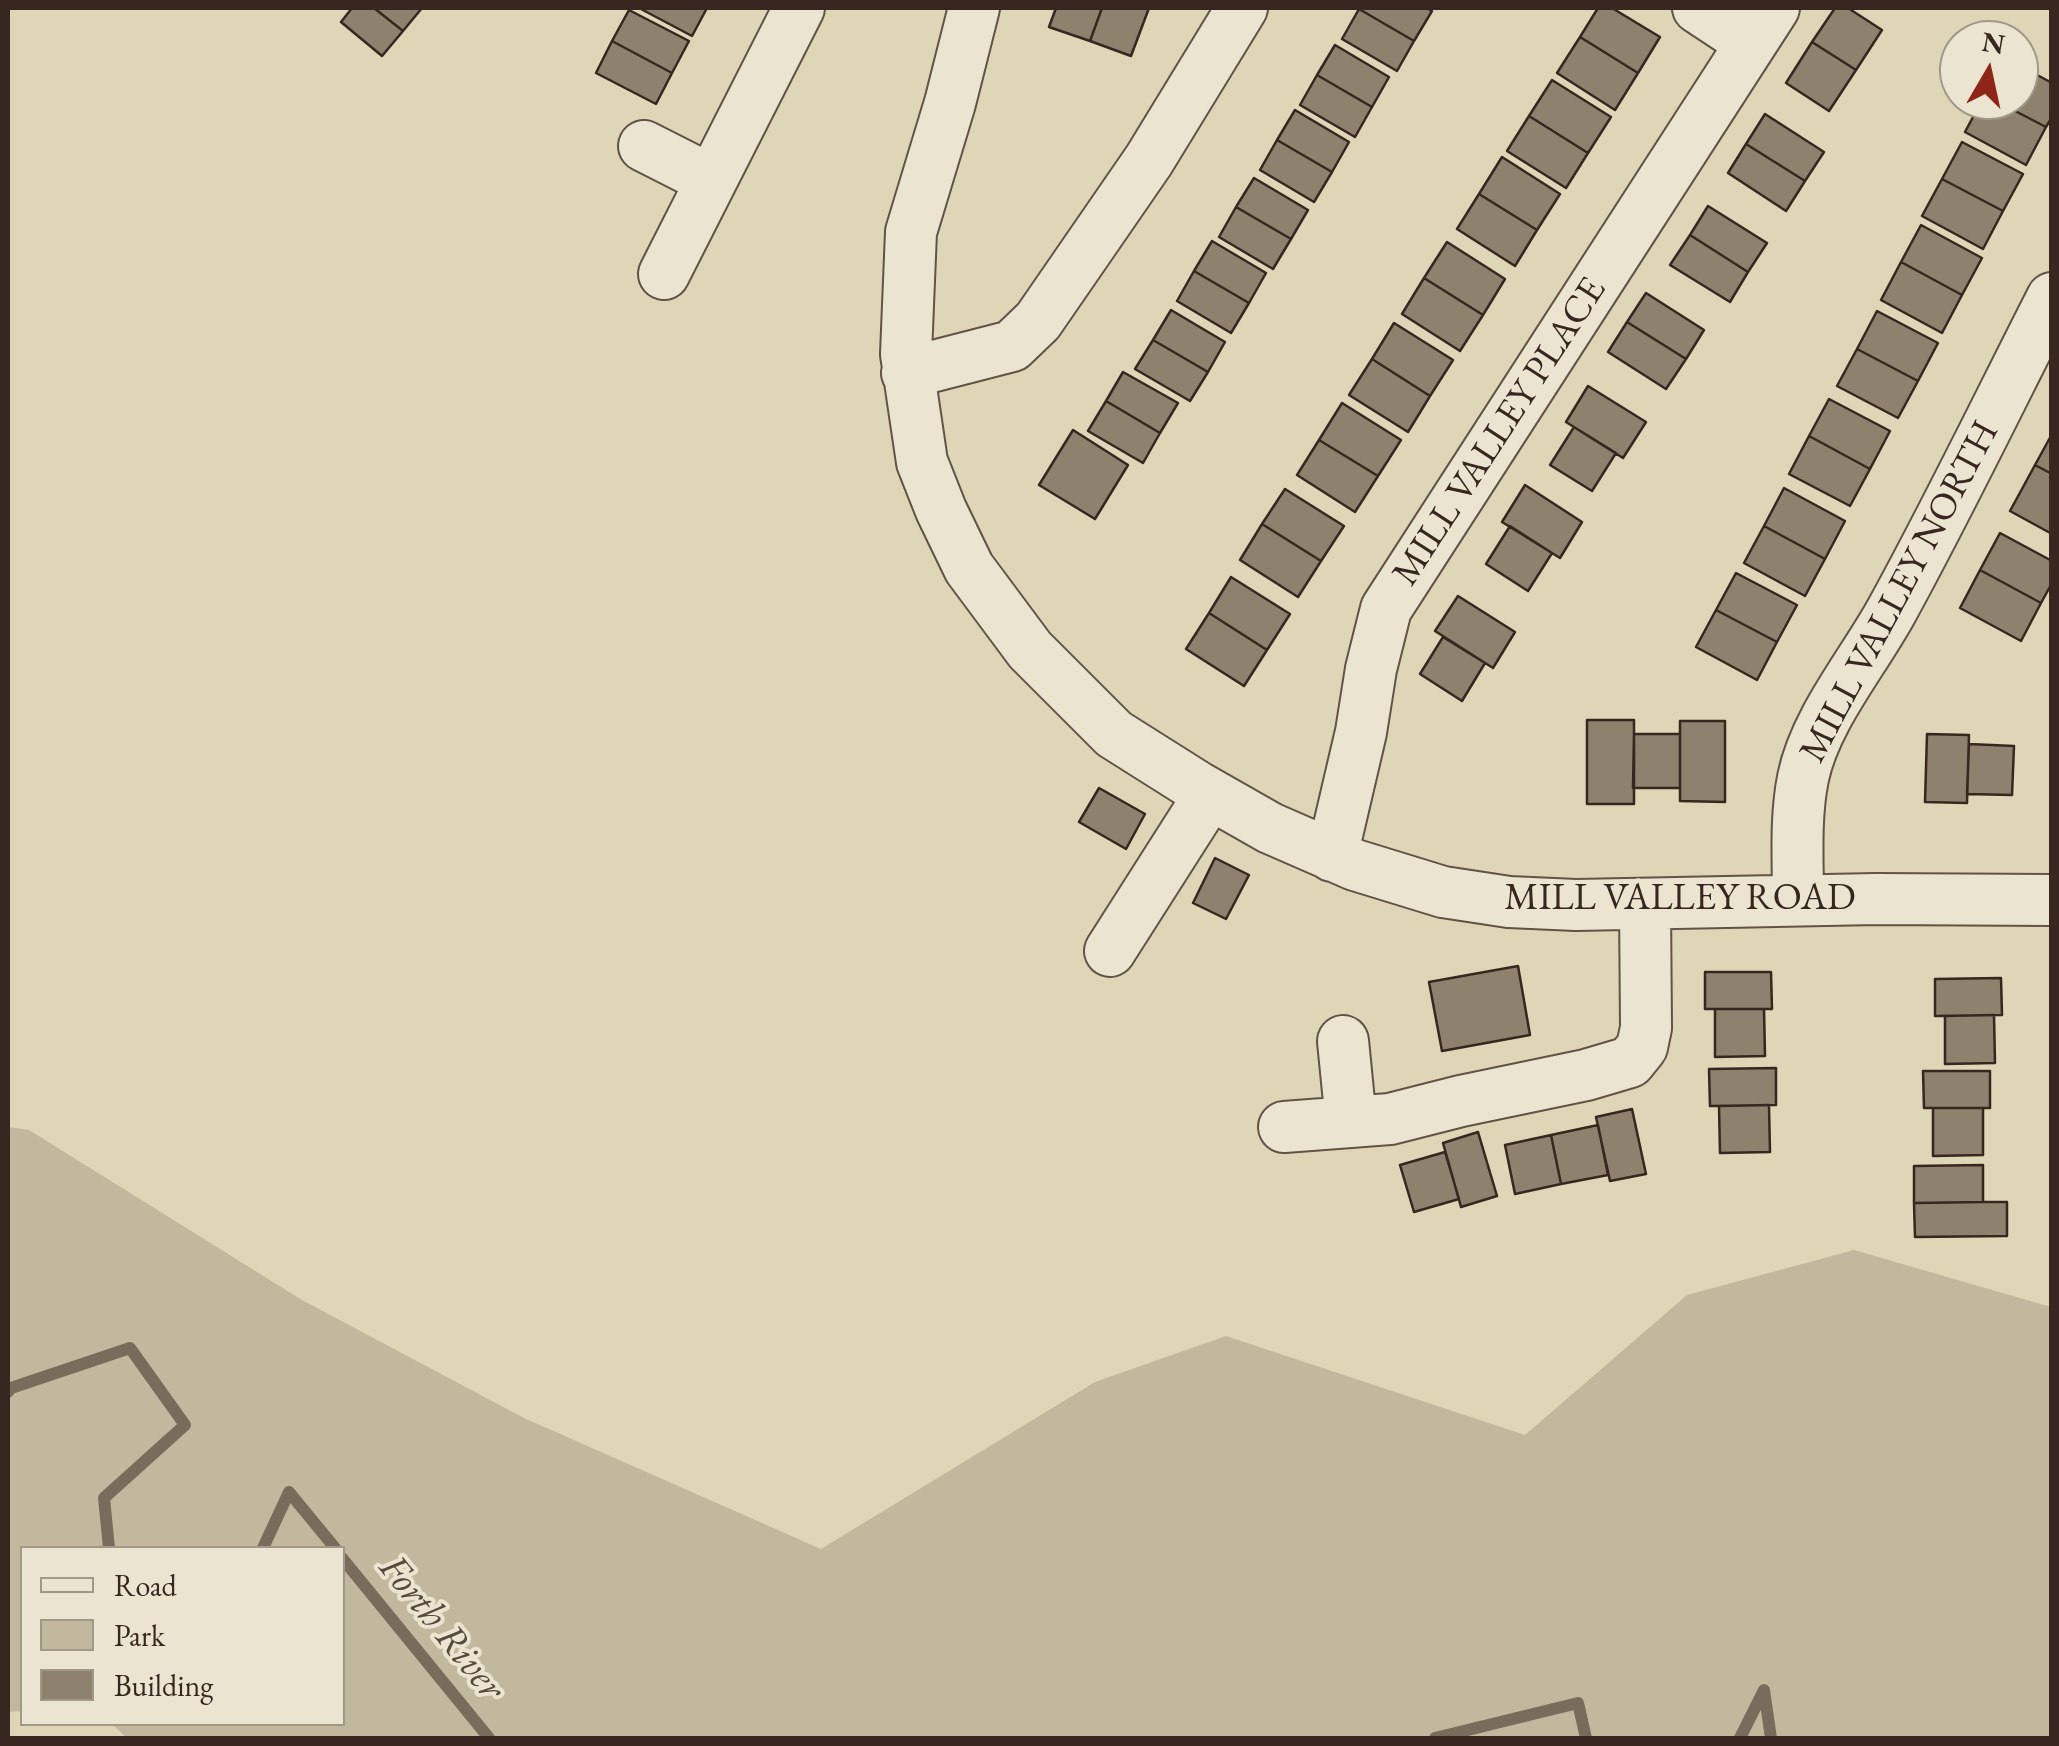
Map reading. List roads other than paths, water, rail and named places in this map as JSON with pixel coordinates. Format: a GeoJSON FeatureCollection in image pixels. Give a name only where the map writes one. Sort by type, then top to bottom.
{"type":"FeatureCollection","features":[{"type":"Feature","properties":{"kind":"street"},"geometry":{"type":"LineString","coordinates":[[664,274],[799,8]]}},
{"type":"Feature","properties":{"kind":"street","name":"MILL VALLEY ROAD"},"geometry":{"type":"LineString","coordinates":[[974,8],[911,232],[907,373],[922,462],[969,568],[1030,650],[1114,734],[1270,828],[1332,856],[1442,892],[1559,904],[2052,900]]}},
{"type":"Feature","properties":{"kind":"street"},"geometry":{"type":"LineString","coordinates":[[907,373],[1012,346],[1038,320],[1148,160],[1242,8]]}},
{"type":"Feature","properties":{"kind":"street","name":"MILL VALLEY PLACE"},"geometry":{"type":"LineString","coordinates":[[1332,856],[1386,610],[1763,25],[1698,8]]}},
{"type":"Feature","properties":{"kind":"street"},"geometry":{"type":"LineString","coordinates":[[644,146],[711,180]]}},
{"type":"Feature","properties":{"kind":"street","name":"MILL VALLEY NORTH"},"geometry":{"type":"LineString","coordinates":[[1798,900],[1803,776],[1823,723],[1876,640],[1930,541],[2052,298]]}},
{"type":"Feature","properties":{"kind":"street"},"geometry":{"type":"LineString","coordinates":[[1110,951],[1210,794]]}},
{"type":"Feature","properties":{"kind":"street"},"geometry":{"type":"LineString","coordinates":[[1284,1127],[1390,1119],[1630,1062],[1642,1047],[1646,1028],[1645,904]]}},
{"type":"Feature","properties":{"kind":"street"},"geometry":{"type":"LineString","coordinates":[[1343,1040],[1350,1122]]}},
{"type":"Feature","properties":{"kind":"waterway","name":"Forth River"},"geometry":{"type":"LineString","coordinates":[[8,1392],[130,1348],[185,1425],[104,1498],[109,1546]]}},
{"type":"Feature","properties":{"kind":"waterway","name":"Forth River"},"geometry":{"type":"LineString","coordinates":[[264,1546],[289,1492],[333,1546]]}},
{"type":"Feature","properties":{"kind":"waterway","name":"Forth River"},"geometry":{"type":"LineString","coordinates":[[345,1562],[489,1738]]}},
{"type":"Feature","properties":{"kind":"waterway","name":"Forth River"},"geometry":{"type":"LineString","coordinates":[[1740,1738],[1764,1690],[1771,1738]]}},
{"type":"Feature","properties":{"kind":"waterway","name":"Forth River"},"geometry":{"type":"LineString","coordinates":[[1435,1738],[1578,1703],[1586,1738]]}}]}
